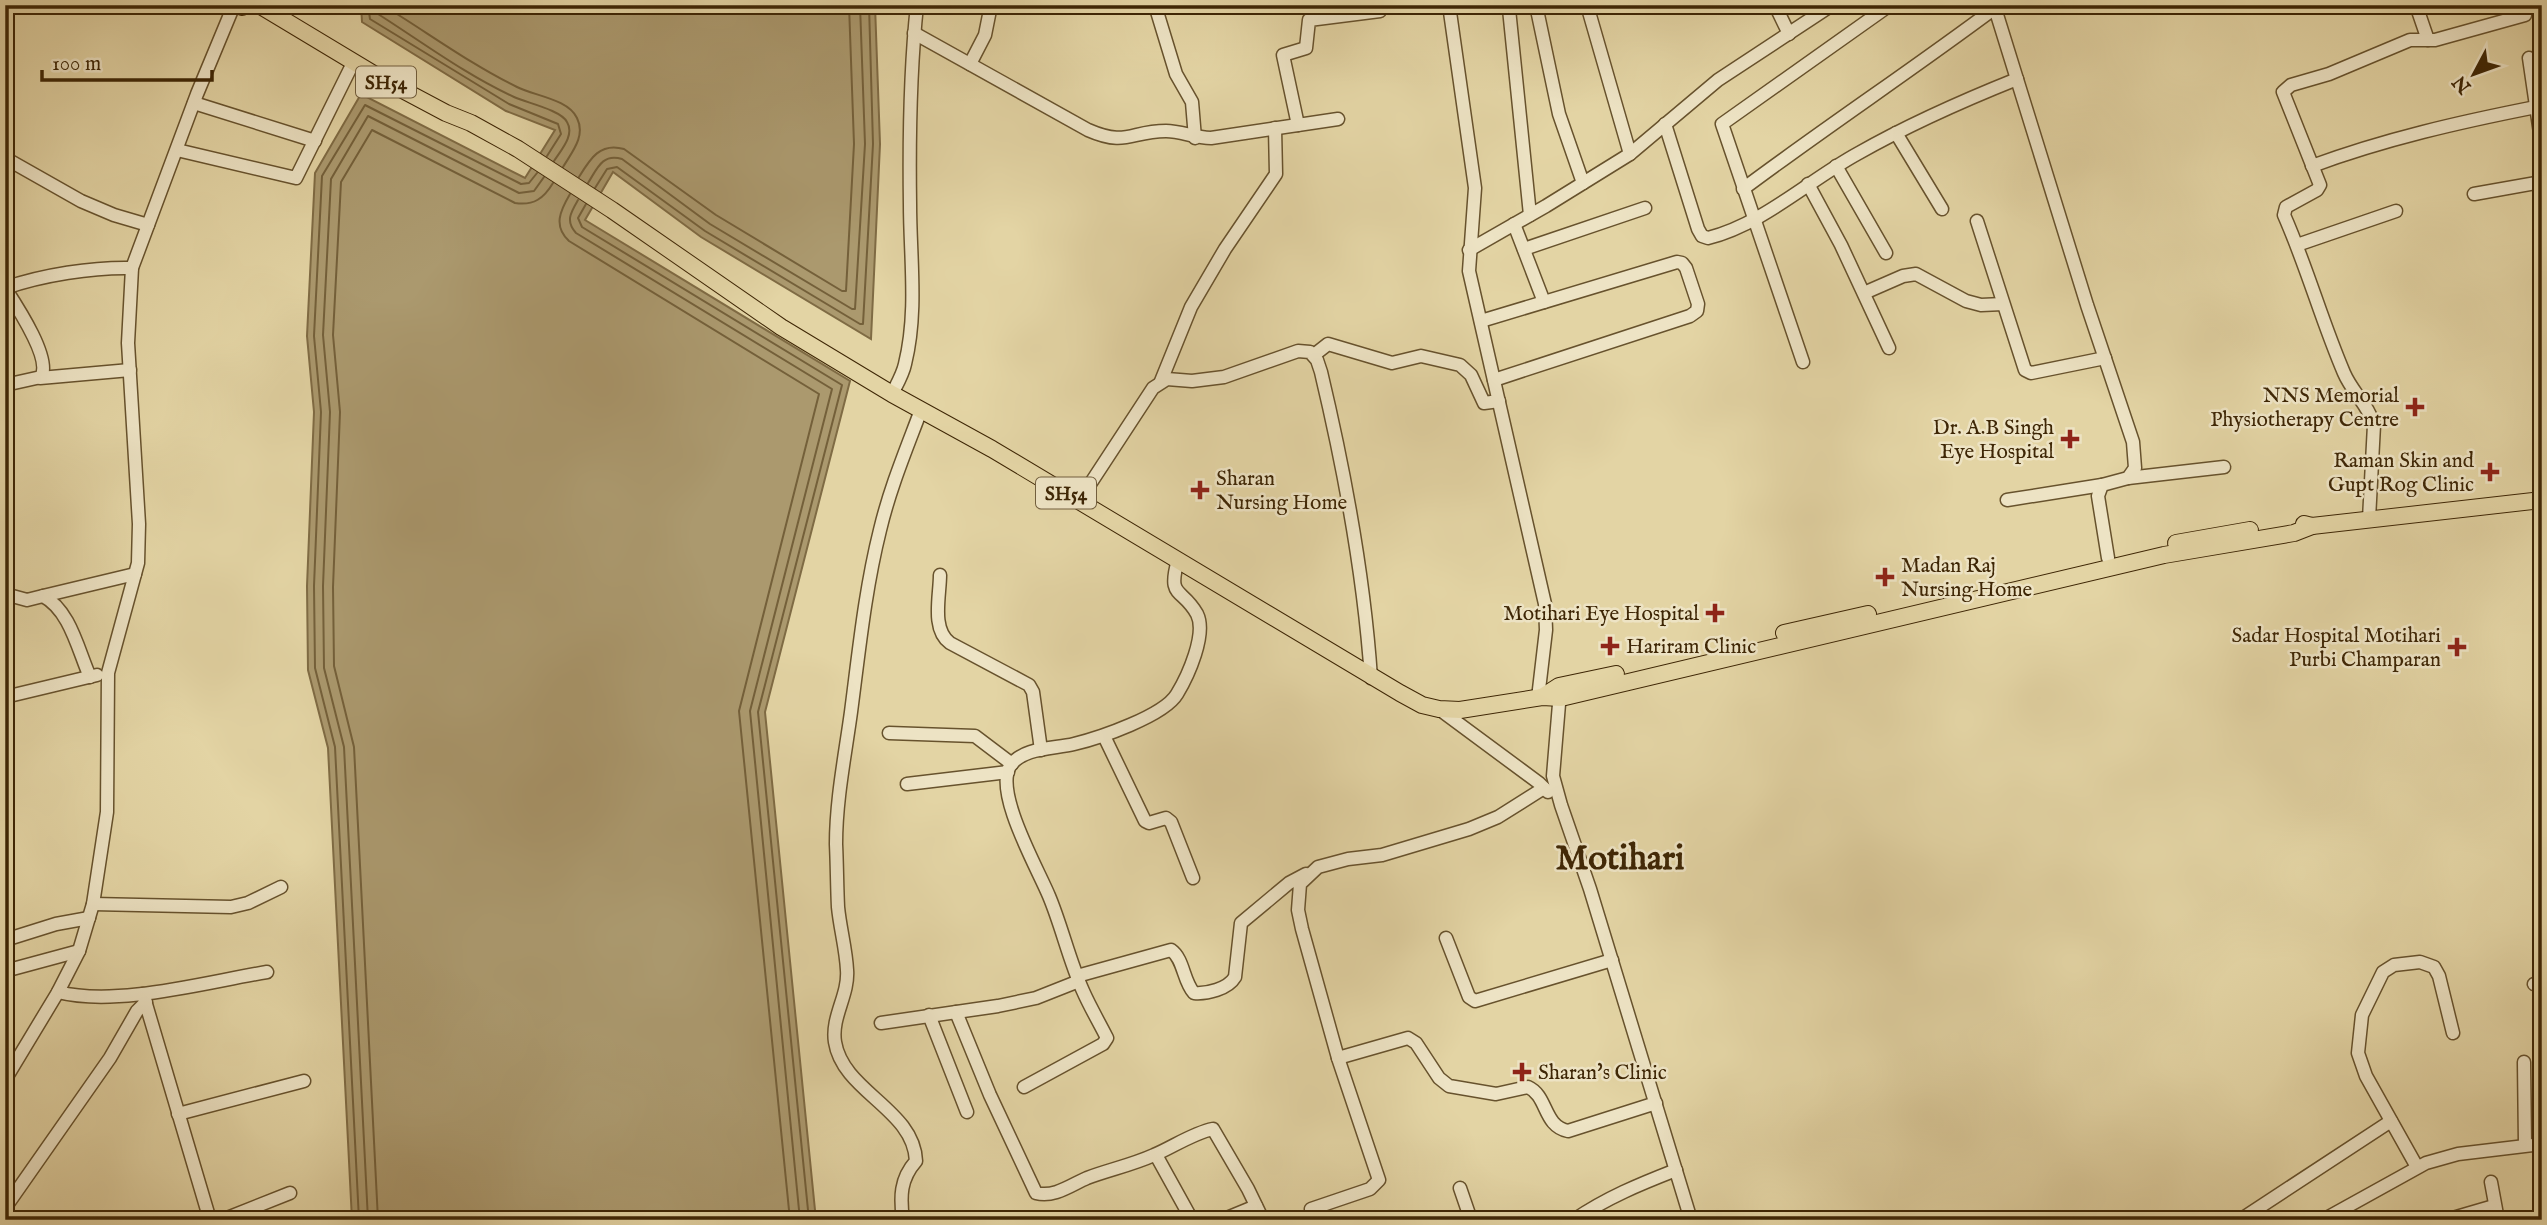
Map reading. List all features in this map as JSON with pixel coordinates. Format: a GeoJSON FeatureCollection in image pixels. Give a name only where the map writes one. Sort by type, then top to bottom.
{"type":"FeatureCollection","features":[{"type":"Feature","properties":{"kind":"main road"},"geometry":{"type":"LineString","coordinates":[[236,5],[248,5]]}},
{"type":"Feature","properties":{"kind":"main road","name":"SH54"},"geometry":{"type":"LineString","coordinates":[[259,5],[419,100],[471,122],[518,149],[612,210],[781,327],[1079,501],[1371,678],[1422,705],[1460,710],[1540,697],[2108,558],[2196,539],[2292,523],[2312,526]]}},
{"type":"Feature","properties":{"kind":"main road","name":"SH54"},"geometry":{"type":"LineString","coordinates":[[1560,692],[2164,555],[2294,533],[2312,526],[2542,500]]}},
{"type":"Feature","properties":{"kind":"street"},"geometry":{"type":"LineString","coordinates":[[6,1077],[58,992],[79,951],[93,904],[107,812],[108,673],[138,563],[139,524],[128,343],[132,268],[194,103],[236,5]]}},
{"type":"Feature","properties":{"kind":"street"},"geometry":{"type":"LineString","coordinates":[[892,394],[905,367],[912,315],[914,274],[909,141],[917,5]]}},
{"type":"Feature","properties":{"kind":"street"},"geometry":{"type":"LineString","coordinates":[[970,64],[985,35],[991,5]]}},
{"type":"Feature","properties":{"kind":"street"},"geometry":{"type":"LineString","coordinates":[[1155,5],[1176,74],[1192,102],[1195,138]]}},
{"type":"Feature","properties":{"kind":"street"},"geometry":{"type":"LineString","coordinates":[[1449,5],[1475,188],[1469,271],[1545,604],[1546,630],[1540,697]]}},
{"type":"Feature","properties":{"kind":"street"},"geometry":{"type":"LineString","coordinates":[[1536,5],[1559,114],[1583,183]]}},
{"type":"Feature","properties":{"kind":"street"},"geometry":{"type":"LineString","coordinates":[[1587,5],[1630,154]]}},
{"type":"Feature","properties":{"kind":"street"},"geometry":{"type":"LineString","coordinates":[[1775,5],[1789,34]]}},
{"type":"Feature","properties":{"kind":"street"},"geometry":{"type":"LineString","coordinates":[[1469,250],[1630,154],[1718,80],[1832,5]]}},
{"type":"Feature","properties":{"kind":"street"},"geometry":{"type":"LineString","coordinates":[[1803,362],[1723,130],[1724,122],[1890,5]]}},
{"type":"Feature","properties":{"kind":"street"},"geometry":{"type":"LineString","coordinates":[[2416,5],[2428,40]]}},
{"type":"Feature","properties":{"kind":"street"},"geometry":{"type":"LineString","coordinates":[[1743,189],[1821,131],[1910,71],[1995,6],[2133,442],[2135,468],[2128,478]]}},
{"type":"Feature","properties":{"kind":"street"},"geometry":{"type":"LineString","coordinates":[[1509,9],[1530,215]]}},
{"type":"Feature","properties":{"kind":"street"},"geometry":{"type":"LineString","coordinates":[[1298,125],[1283,55],[1307,48],[1309,20],[1380,10]]}},
{"type":"Feature","properties":{"kind":"street"},"geometry":{"type":"LineString","coordinates":[[2369,519],[2374,425],[2344,372],[2283,212],[2286,207],[2318,189],[2319,182],[2284,99],[2284,90],[2410,40],[2435,40],[2525,15]]}},
{"type":"Feature","properties":{"kind":"street"},"geometry":{"type":"LineString","coordinates":[[914,33],[1088,130],[1108,138],[1119,139],[1162,131],[1195,138],[1338,120]]}},
{"type":"Feature","properties":{"kind":"street"},"geometry":{"type":"LineString","coordinates":[[2529,58],[2541,141]]}},
{"type":"Feature","properties":{"kind":"street"},"geometry":{"type":"LineString","coordinates":[[177,149],[296,178],[353,62]]}},
{"type":"Feature","properties":{"kind":"street"},"geometry":{"type":"LineString","coordinates":[[1664,124],[1698,229],[1702,236],[1713,237],[1755,218],[1836,166],[1896,133],[1967,99],[2017,79]]}},
{"type":"Feature","properties":{"kind":"street"},"geometry":{"type":"LineString","coordinates":[[194,103],[315,141]]}},
{"type":"Feature","properties":{"kind":"street"},"geometry":{"type":"LineString","coordinates":[[2312,166],[2383,141],[2536,107]]}},
{"type":"Feature","properties":{"kind":"street"},"geometry":{"type":"LineString","coordinates":[[1161,381],[1191,307],[1276,174],[1275,128]]}},
{"type":"Feature","properties":{"kind":"street"},"geometry":{"type":"LineString","coordinates":[[1896,133],[1941,209]]}},
{"type":"Feature","properties":{"kind":"street"},"geometry":{"type":"LineString","coordinates":[[5,158],[81,201],[148,225]]}},
{"type":"Feature","properties":{"kind":"street"},"geometry":{"type":"LineString","coordinates":[[1836,166],[1886,253]]}},
{"type":"Feature","properties":{"kind":"street"},"geometry":{"type":"LineString","coordinates":[[2474,194],[2542,182]]}},
{"type":"Feature","properties":{"kind":"street"},"geometry":{"type":"LineString","coordinates":[[1808,184],[1889,348]]}},
{"type":"Feature","properties":{"kind":"street"},"geometry":{"type":"LineString","coordinates":[[1524,250],[1645,208]]}},
{"type":"Feature","properties":{"kind":"street"},"geometry":{"type":"LineString","coordinates":[[2297,245],[2396,211]]}},
{"type":"Feature","properties":{"kind":"street"},"geometry":{"type":"LineString","coordinates":[[1977,222],[2022,367],[2028,373],[2105,358]]}},
{"type":"Feature","properties":{"kind":"street"},"geometry":{"type":"LineString","coordinates":[[1514,224],[1544,302]]}},
{"type":"Feature","properties":{"kind":"street"},"geometry":{"type":"LineString","coordinates":[[1481,321],[1677,262],[1686,268],[1699,308],[1690,316],[1494,380]]}},
{"type":"Feature","properties":{"kind":"street"},"geometry":{"type":"LineString","coordinates":[[40,378],[44,372],[41,357],[28,326],[5,288],[82,272],[132,268]]}},
{"type":"Feature","properties":{"kind":"street"},"geometry":{"type":"LineString","coordinates":[[1864,293],[1903,276],[1916,274],[1966,301],[1981,305],[2003,304]]}},
{"type":"Feature","properties":{"kind":"street"},"geometry":{"type":"LineString","coordinates":[[1314,355],[1328,344],[1392,363],[1421,356],[1460,365],[1471,375],[1484,403],[1499,401]]}},
{"type":"Feature","properties":{"kind":"street"},"geometry":{"type":"LineString","coordinates":[[1079,501],[1153,388],[1161,381],[1208,380],[1306,350],[1314,355],[1321,372],[1343,467],[1366,617],[1371,678]]}},
{"type":"Feature","properties":{"kind":"street"},"geometry":{"type":"LineString","coordinates":[[7,382],[130,370]]}},
{"type":"Feature","properties":{"kind":"street"},"geometry":{"type":"LineString","coordinates":[[903,1220],[902,1186],[907,1171],[916,1161],[916,1150],[891,1113],[848,1070],[834,1039],[847,972],[839,909],[836,841],[862,621],[879,531],[896,471],[920,410]]}},
{"type":"Feature","properties":{"kind":"street"},"geometry":{"type":"LineString","coordinates":[[2007,500],[2102,485],[2128,478],[2224,467]]}},
{"type":"Feature","properties":{"kind":"street"},"geometry":{"type":"LineString","coordinates":[[2102,485],[2098,496],[2108,558]]}},
{"type":"Feature","properties":{"kind":"street"},"geometry":{"type":"LineString","coordinates":[[907,784],[1010,768],[1026,755],[1104,736],[1170,704],[1187,673],[1200,630],[1196,613],[1175,588],[1174,576],[1178,560]]}},
{"type":"Feature","properties":{"kind":"street"},"geometry":{"type":"LineString","coordinates":[[5,594],[27,600],[135,574]]}},
{"type":"Feature","properties":{"kind":"street"},"geometry":{"type":"LineString","coordinates":[[940,575],[941,635],[950,643],[1029,685],[1033,692],[1041,750]]}},
{"type":"Feature","properties":{"kind":"street"},"geometry":{"type":"LineString","coordinates":[[43,596],[60,609],[90,677]]}},
{"type":"Feature","properties":{"kind":"street"},"geometry":{"type":"LineString","coordinates":[[5,697],[108,673]]}},
{"type":"Feature","properties":{"kind":"street"},"geometry":{"type":"LineString","coordinates":[[1560,692],[1553,776],[1691,1220]]}},
{"type":"Feature","properties":{"kind":"street"},"geometry":{"type":"LineString","coordinates":[[1439,709],[1544,788],[1561,805]]}},
{"type":"Feature","properties":{"kind":"street"},"geometry":{"type":"LineString","coordinates":[[889,733],[975,736],[1010,768],[1010,804],[1014,820],[1049,897],[1078,978],[1107,1040],[1024,1087]]}},
{"type":"Feature","properties":{"kind":"street"},"geometry":{"type":"LineString","coordinates":[[1104,736],[1145,821],[1149,823],[1166,818],[1171,822],[1193,878]]}},
{"type":"Feature","properties":{"kind":"street"},"geometry":{"type":"LineString","coordinates":[[881,1023],[1036,998],[1078,978],[1171,950],[1175,953],[1189,988],[1194,993],[1225,987],[1235,977],[1241,923],[1289,883],[1318,867],[1348,859],[1382,855],[1469,829],[1497,817],[1544,788]]}},
{"type":"Feature","properties":{"kind":"street"},"geometry":{"type":"LineString","coordinates":[[1310,872],[1300,884],[1298,910],[1338,1058],[1379,1180],[1370,1189],[1311,1209]]}},
{"type":"Feature","properties":{"kind":"street"},"geometry":{"type":"LineString","coordinates":[[93,904],[231,907],[247,903],[281,887]]}},
{"type":"Feature","properties":{"kind":"street"},"geometry":{"type":"LineString","coordinates":[[5,940],[56,924],[89,918]]}},
{"type":"Feature","properties":{"kind":"street"},"geometry":{"type":"LineString","coordinates":[[1446,938],[1469,997],[1475,1001],[1612,960]]}},
{"type":"Feature","properties":{"kind":"street"},"geometry":{"type":"LineString","coordinates":[[5,971],[79,951]]}},
{"type":"Feature","properties":{"kind":"street"},"geometry":{"type":"LineString","coordinates":[[2417,1167],[2366,1076],[2358,1054],[2362,1015],[2383,972],[2394,965],[2420,962],[2434,967],[2439,976],[2453,1033]]}},
{"type":"Feature","properties":{"kind":"street"},"geometry":{"type":"LineString","coordinates":[[58,992],[76,997],[144,998],[267,972]]}},
{"type":"Feature","properties":{"kind":"street"},"geometry":{"type":"LineString","coordinates":[[144,998],[210,1220]]}},
{"type":"Feature","properties":{"kind":"street"},"geometry":{"type":"LineString","coordinates":[[5,1208],[110,1058],[144,998]]}},
{"type":"Feature","properties":{"kind":"street"},"geometry":{"type":"LineString","coordinates":[[956,1012],[990,1095],[1036,1193],[1043,1195],[1058,1192],[1089,1178],[1156,1155],[1213,1129],[1263,1220]]}},
{"type":"Feature","properties":{"kind":"street"},"geometry":{"type":"LineString","coordinates":[[929,1015],[967,1112]]}},
{"type":"Feature","properties":{"kind":"street"},"geometry":{"type":"LineString","coordinates":[[1338,1058],[1408,1038],[1416,1043],[1439,1078],[1450,1086],[1496,1094],[1528,1087],[1538,1093],[1554,1125],[1568,1131],[1656,1103]]}},
{"type":"Feature","properties":{"kind":"street"},"geometry":{"type":"LineString","coordinates":[[2524,1062],[2525,1145]]}},
{"type":"Feature","properties":{"kind":"street"},"geometry":{"type":"LineString","coordinates":[[178,1114],[304,1081]]}},
{"type":"Feature","properties":{"kind":"street"},"geometry":{"type":"LineString","coordinates":[[2240,1220],[2391,1121]]}},
{"type":"Feature","properties":{"kind":"street"},"geometry":{"type":"LineString","coordinates":[[2323,1220],[2417,1167],[2458,1154],[2542,1144]]}},
{"type":"Feature","properties":{"kind":"street"},"geometry":{"type":"LineString","coordinates":[[1156,1155],[1192,1220]]}},
{"type":"Feature","properties":{"kind":"street"},"geometry":{"type":"LineString","coordinates":[[1574,1220],[1595,1205],[1676,1170]]}},
{"type":"Feature","properties":{"kind":"street"},"geometry":{"type":"LineString","coordinates":[[2491,1182],[2498,1220]]}},
{"type":"Feature","properties":{"kind":"street"},"geometry":{"type":"LineString","coordinates":[[1460,1188],[1471,1220]]}},
{"type":"Feature","properties":{"kind":"street"},"geometry":{"type":"LineString","coordinates":[[222,1220],[290,1193]]}},
{"type":"Feature","properties":{"kind":"street"},"geometry":{"type":"LineString","coordinates":[[1222,1220],[1256,1206]]}},
{"type":"Feature","properties":{"kind":"street"},"geometry":{"type":"LineString","coordinates":[[2446,1220],[2494,1206]]}},
{"type":"Feature","properties":{"kind":"water"},"geometry":{"type":"Polygon","coordinates":[[[361,5],[875,5],[880,144],[871,339],[701,237],[613,172],[585,220],[850,381],[765,712],[816,1220],[352,1220],[328,748],[308,670],[307,586],[314,412],[307,336],[315,173],[361,94],[525,178],[555,130],[506,111],[362,22],[361,5]]]}},
{"type":"Feature","properties":{"kind":"place","name":"NNS Memorial Physiotherapy Centre"},"geometry":{"type":"Point","coordinates":[2415,407]}},
{"type":"Feature","properties":{"kind":"place","name":"Dr. A.B Singh Eye Hospital"},"geometry":{"type":"Point","coordinates":[2070,439]}},
{"type":"Feature","properties":{"kind":"place","name":"Raman Skin and Gupt Rog Clinic"},"geometry":{"type":"Point","coordinates":[2490,472]}},
{"type":"Feature","properties":{"kind":"place","name":"Sharan Nursing Home"},"geometry":{"type":"Point","coordinates":[1200,490]}},
{"type":"Feature","properties":{"kind":"place","name":"Madan Raj Nursing Home"},"geometry":{"type":"Point","coordinates":[1885,577]}},
{"type":"Feature","properties":{"kind":"place","name":"Motihari Eye Hospital"},"geometry":{"type":"Point","coordinates":[1715,613]}},
{"type":"Feature","properties":{"kind":"place","name":"Hariram Clinic"},"geometry":{"type":"Point","coordinates":[1610,646]}},
{"type":"Feature","properties":{"kind":"place","name":"Sadar Hospital Motihari Purbi Champaran"},"geometry":{"type":"Point","coordinates":[2457,647]}},
{"type":"Feature","properties":{"kind":"place","name":"Sharan's Clinic"},"geometry":{"type":"Point","coordinates":[1522,1072]}},
{"type":"Feature","properties":{"kind":"district","name":"Motihari"},"geometry":{"type":"Point","coordinates":[1620,857]}}]}
